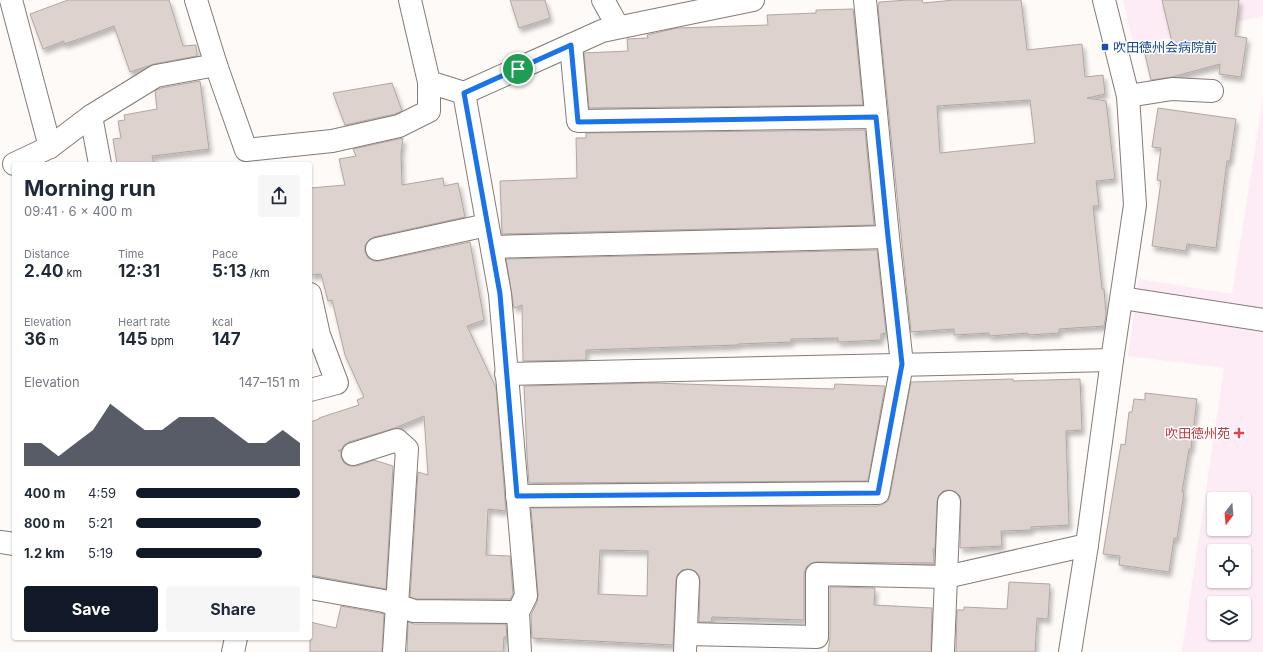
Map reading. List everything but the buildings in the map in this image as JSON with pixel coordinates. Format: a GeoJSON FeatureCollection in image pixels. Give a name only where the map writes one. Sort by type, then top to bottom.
{"type":"FeatureCollection","features":[{"type":"Feature","properties":{"kind":"street"},"geometry":{"type":"LineString","coordinates":[[11,0],[50,147]]}},
{"type":"Feature","properties":{"kind":"street"},"geometry":{"type":"LineString","coordinates":[[196,0],[246,157],[332,141],[399,126],[429,111],[429,82],[410,0]]}},
{"type":"Feature","properties":{"kind":"street"},"geometry":{"type":"LineString","coordinates":[[603,0],[618,27]]}},
{"type":"Feature","properties":{"kind":"street"},"geometry":{"type":"LineString","coordinates":[[429,82],[464,93],[602,31],[753,0]]}},
{"type":"Feature","properties":{"kind":"street"},"geometry":{"type":"LineString","coordinates":[[517,496],[878,493],[902,364],[865,0]]}},
{"type":"Feature","properties":{"kind":"street"},"geometry":{"type":"LineString","coordinates":[[1070,652],[1087,545],[1135,205],[1128,96],[1104,0]]}},
{"type":"Feature","properties":{"kind":"street"},"geometry":{"type":"LineString","coordinates":[[571,45],[578,122],[876,117]]}},
{"type":"Feature","properties":{"kind":"street"},"geometry":{"type":"LineString","coordinates":[[18,162],[50,147],[91,116],[156,76],[216,65]]}},
{"type":"Feature","properties":{"kind":"street"},"geometry":{"type":"LineString","coordinates":[[1128,96],[1172,89],[1212,91]]}},
{"type":"Feature","properties":{"kind":"street"},"geometry":{"type":"LineString","coordinates":[[464,93],[500,294],[526,596],[518,612],[520,652]]}},
{"type":"Feature","properties":{"kind":"street"},"geometry":{"type":"LineString","coordinates":[[91,116],[100,162]]}},
{"type":"Feature","properties":{"kind":"street"},"geometry":{"type":"LineString","coordinates":[[0,171],[12,165]]}},
{"type":"Feature","properties":{"kind":"street"},"geometry":{"type":"LineString","coordinates":[[377,249],[487,225]]}},
{"type":"Feature","properties":{"kind":"street"},"geometry":{"type":"LineString","coordinates":[[492,248],[888,237]]}},
{"type":"Feature","properties":{"kind":"street"},"geometry":{"type":"LineString","coordinates":[[1122,298],[1263,320]]}},
{"type":"Feature","properties":{"kind":"street"},"geometry":{"type":"LineString","coordinates":[[312,303],[319,335],[337,383],[312,389]]}},
{"type":"Feature","properties":{"kind":"street"},"geometry":{"type":"LineString","coordinates":[[506,374],[1112,360]]}},
{"type":"Feature","properties":{"kind":"street"},"geometry":{"type":"LineString","coordinates":[[353,454],[397,440],[407,449],[394,652]]}},
{"type":"Feature","properties":{"kind":"street"},"geometry":{"type":"LineString","coordinates":[[943,652],[949,502]]}},
{"type":"Feature","properties":{"kind":"street"},"geometry":{"type":"LineString","coordinates":[[0,542],[12,544]]}},
{"type":"Feature","properties":{"kind":"street"},"geometry":{"type":"LineString","coordinates":[[688,581],[685,643],[817,644],[817,574],[946,577],[1087,545]]}},
{"type":"Feature","properties":{"kind":"street"},"geometry":{"type":"LineString","coordinates":[[312,588],[384,601],[414,611],[518,612]]}},
{"type":"Feature","properties":{"kind":"street"},"geometry":{"type":"LineString","coordinates":[[233,652],[236,640]]}},
{"type":"Feature","properties":{"kind":"shaded area"},"geometry":{"type":"Polygon","coordinates":[[[1123,0],[1263,0],[1263,16],[1134,46],[1123,0]]]}},
{"type":"Feature","properties":{"kind":"shaded area","name":"吹田徳州苑"},"geometry":{"type":"Polygon","coordinates":[[[1263,99],[1263,652],[1182,652],[1224,368],[1128,356],[1139,279],[1232,294],[1263,99]]]}},
{"type":"Feature","properties":{"kind":"place","name":"吹田徳州会病院前"},"geometry":{"type":"Point","coordinates":[1105,47]}},
{"type":"Feature","properties":{"kind":"place","name":"吹田徳州苑"},"geometry":{"type":"Point","coordinates":[1239,433]}},
{"type":"Feature","properties":{"kind":"route"},"geometry":{"type":"LineString","coordinates":[[571,45],[578,122],[876,117],[902,364],[878,493],[517,496],[500,294],[464,93],[518,69],[571,45]]}}]}
